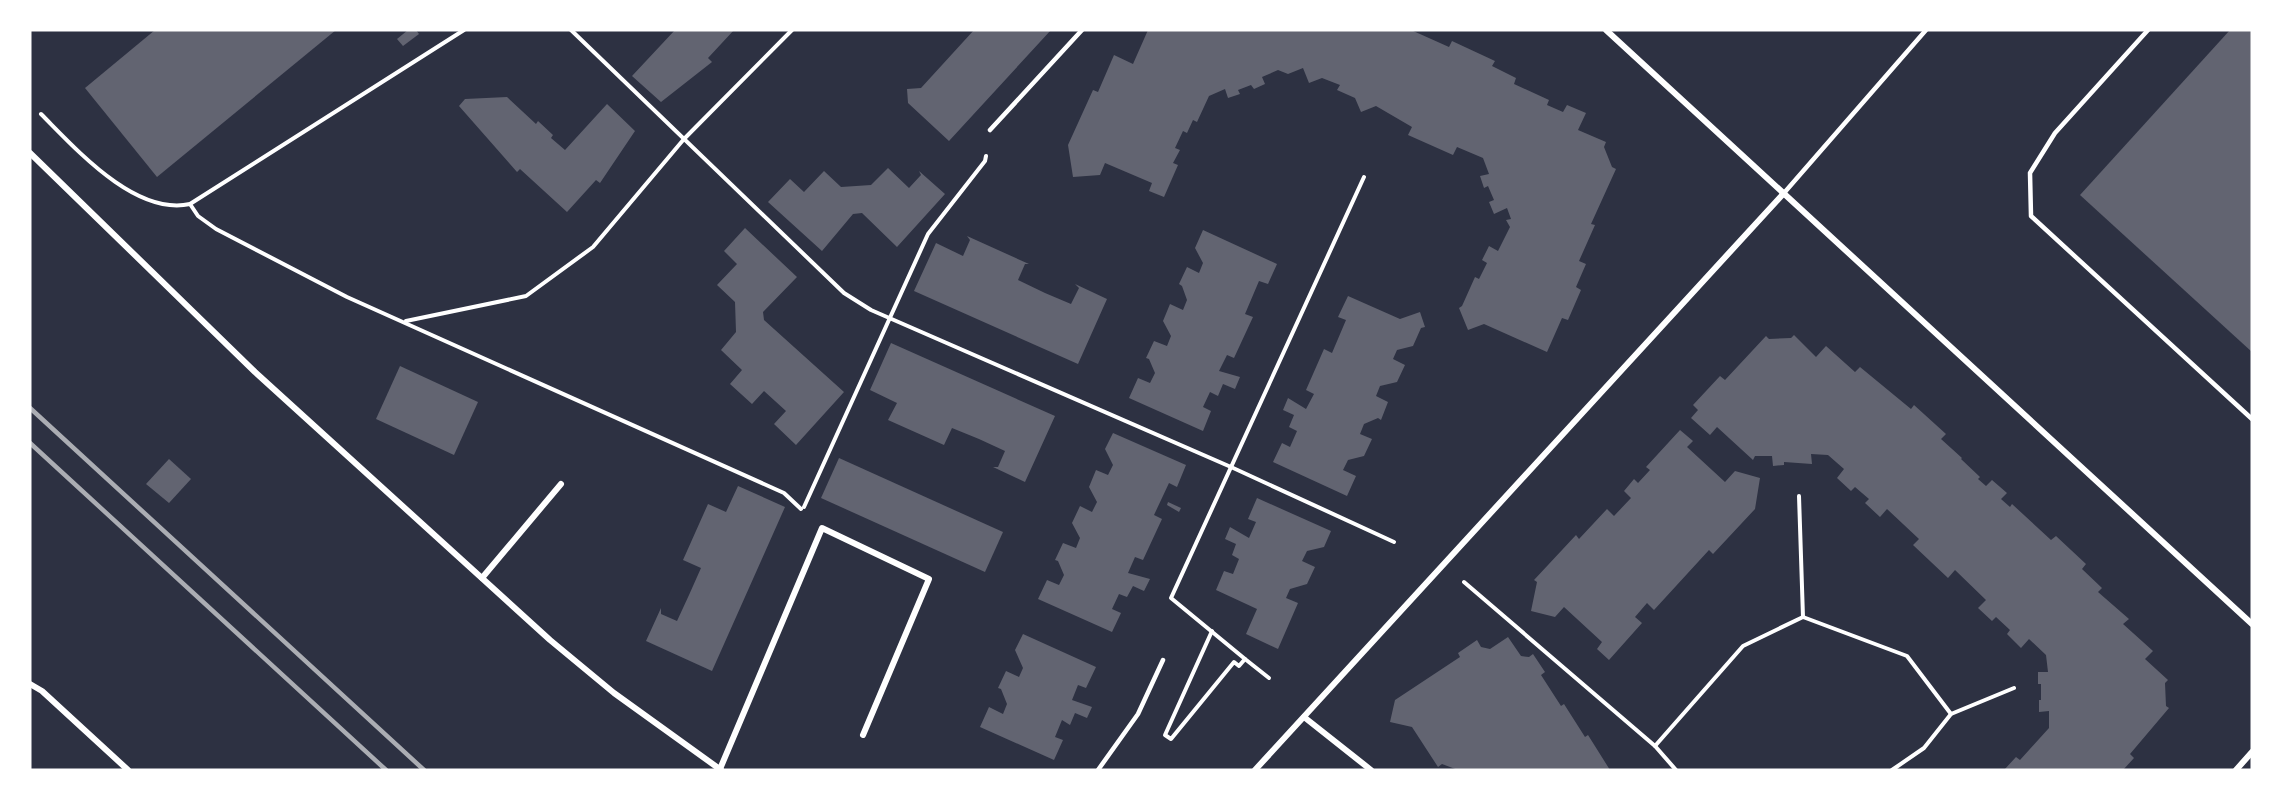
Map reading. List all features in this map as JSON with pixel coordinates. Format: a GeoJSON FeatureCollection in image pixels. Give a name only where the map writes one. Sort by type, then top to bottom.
{"type":"FeatureCollection","features":[{"type":"Feature","properties":{"kind":"street"},"geometry":{"type":"LineString","coordinates":[[1606,30],[2252,624]]}},
{"type":"Feature","properties":{"kind":"street"},"geometry":{"type":"LineString","coordinates":[[30,153],[255,372],[482,578],[614,693],[721,770],[822,528],[929,579],[863,735]]}},
{"type":"Feature","properties":{"kind":"street"},"geometry":{"type":"LineString","coordinates":[[1255,770],[1784,193]]}},
{"type":"Feature","properties":{"kind":"street"},"geometry":{"type":"LineString","coordinates":[[482,578],[561,484]]}},
{"type":"Feature","properties":{"kind":"street"},"geometry":{"type":"LineString","coordinates":[[30,684],[128,770]]}},
{"type":"Feature","properties":{"kind":"street"},"geometry":{"type":"LineString","coordinates":[[1304,717],[1371,770]]}},
{"type":"Feature","properties":{"kind":"street"},"geometry":{"type":"LineString","coordinates":[[2236,770],[2252,752]]}},
{"type":"Feature","properties":{"kind":"lane"},"geometry":{"type":"LineString","coordinates":[[990,130],[1082,30]]}},
{"type":"Feature","properties":{"kind":"lane"},"geometry":{"type":"LineString","coordinates":[[1784,193],[1926,30]]}},
{"type":"Feature","properties":{"kind":"lane"},"geometry":{"type":"LineString","coordinates":[[2148,30],[2055,133],[2042,153],[2030,173],[2031,216],[2252,419]]}},
{"type":"Feature","properties":{"kind":"lane"},"geometry":{"type":"LineString","coordinates":[[1098,770],[1138,714],[1163,660]]}},
{"type":"Feature","properties":{"kind":"path"},"geometry":{"type":"LineString","coordinates":[[41,114],[112,180],[168,207],[190,204],[465,30]]}},
{"type":"Feature","properties":{"kind":"path"},"geometry":{"type":"LineString","coordinates":[[571,30],[844,293],[890,318],[1231,467],[1394,542]]}},
{"type":"Feature","properties":{"kind":"path"},"geometry":{"type":"LineString","coordinates":[[405,321],[451,309],[526,296],[593,247],[684,140],[792,30]]}},
{"type":"Feature","properties":{"kind":"path"},"geometry":{"type":"LineString","coordinates":[[802,510],[928,234],[985,160],[990,130]]}},
{"type":"Feature","properties":{"kind":"path"},"geometry":{"type":"LineString","coordinates":[[1269,678],[1171,598],[1364,177]]}},
{"type":"Feature","properties":{"kind":"path"},"geometry":{"type":"LineString","coordinates":[[190,204],[198,216],[216,230],[347,297],[405,321],[784,493],[822,528]]}},
{"type":"Feature","properties":{"kind":"path"},"geometry":{"type":"LineString","coordinates":[[1799,496],[1803,617]]}},
{"type":"Feature","properties":{"kind":"path"},"geometry":{"type":"LineString","coordinates":[[1443,564],[1655,746],[1676,770]]}},
{"type":"Feature","properties":{"kind":"path"},"geometry":{"type":"LineString","coordinates":[[1655,746],[1743,646],[1803,617],[1907,656],[1951,714]]}},
{"type":"Feature","properties":{"kind":"path"},"geometry":{"type":"LineString","coordinates":[[1212,631],[1165,735],[1171,739],[1234,662],[1239,666],[1245,659]]}},
{"type":"Feature","properties":{"kind":"path"},"geometry":{"type":"LineString","coordinates":[[1892,770],[1924,748],[1951,714],[2014,688]]}},
{"type":"Feature","properties":{"kind":"building"},"geometry":{"type":"Polygon","coordinates":[[[155,30],[336,30],[157,177],[85,88],[155,30]]]}},
{"type":"Feature","properties":{"kind":"building"},"geometry":{"type":"Polygon","coordinates":[[[408,30],[416,30],[419,34],[403,46],[397,39],[408,30]]]}},
{"type":"Feature","properties":{"kind":"building"},"geometry":{"type":"Polygon","coordinates":[[[675,30],[734,30],[708,58],[712,62],[661,102],[632,76],[675,30]]]}},
{"type":"Feature","properties":{"kind":"building"},"geometry":{"type":"Polygon","coordinates":[[[974,30],[1051,30],[949,141],[908,103],[907,89],[921,88],[974,30]]]}},
{"type":"Feature","properties":{"kind":"building"},"geometry":{"type":"Polygon","coordinates":[[[1148,30],[1411,30],[1449,47],[1452,41],[1495,61],[1492,66],[1516,78],[1514,84],[1549,100],[1547,105],[1563,112],[1567,105],[1586,113],[1578,130],[1606,142],[1604,147],[1612,167],[1616,169],[1591,224],[1595,225],[1579,261],[1586,264],[1576,287],[1581,290],[1568,320],[1562,318],[1547,352],[1484,324],[1468,330],[1459,308],[1475,277],[1479,279],[1487,263],[1482,260],[1489,246],[1498,251],[1510,227],[1506,220],[1511,219],[1507,208],[1494,214],[1489,202],[1494,200],[1488,186],[1484,188],[1480,176],[1489,174],[1483,158],[1457,147],[1453,155],[1408,135],[1412,127],[1376,106],[1361,112],[1355,98],[1337,90],[1340,85],[1322,78],[1309,83],[1303,68],[1288,74],[1278,70],[1262,77],[1265,84],[1254,89],[1251,85],[1238,90],[1240,94],[1228,98],[1225,89],[1209,96],[1197,122],[1193,120],[1187,133],[1183,131],[1175,148],[1180,150],[1173,163],[1178,165],[1164,197],[1149,191],[1152,183],[1105,163],[1100,175],[1073,177],[1068,145],[1093,90],[1098,92],[1114,55],[1133,64],[1148,30]]]}},
{"type":"Feature","properties":{"kind":"building"},"geometry":{"type":"Polygon","coordinates":[[[2230,30],[2252,30],[2252,352],[2080,195],[2230,30]]]}},
{"type":"Feature","properties":{"kind":"building"},"geometry":{"type":"Polygon","coordinates":[[[507,97],[536,124],[538,121],[553,135],[551,138],[565,150],[607,104],[635,131],[600,183],[596,180],[567,212],[520,169],[517,172],[459,106],[465,99],[507,97]]]}},
{"type":"Feature","properties":{"kind":"building"},"geometry":{"type":"Polygon","coordinates":[[[888,168],[909,188],[921,175],[919,171],[945,194],[897,247],[862,213],[853,214],[822,251],[768,202],[790,179],[804,192],[824,171],[841,187],[871,185],[888,168]]]}},
{"type":"Feature","properties":{"kind":"building"},"geometry":{"type":"Polygon","coordinates":[[[745,228],[797,277],[763,312],[764,320],[844,392],[796,445],[774,424],[786,411],[764,391],[752,404],[730,384],[742,370],[721,350],[736,332],[735,302],[717,285],[737,264],[724,251],[745,228]]]}},
{"type":"Feature","properties":{"kind":"building"},"geometry":{"type":"Polygon","coordinates":[[[1203,230],[1277,264],[1268,284],[1259,281],[1245,314],[1253,317],[1234,358],[1227,355],[1219,371],[1240,377],[1235,389],[1223,384],[1218,396],[1210,392],[1203,407],[1211,411],[1203,431],[1129,398],[1138,378],[1150,383],[1155,373],[1149,359],[1146,358],[1154,341],[1167,346],[1171,336],[1163,321],[1170,304],[1183,310],[1187,300],[1179,284],[1187,267],[1199,273],[1203,263],[1195,248],[1203,230]]]}},
{"type":"Feature","properties":{"kind":"building"},"geometry":{"type":"Polygon","coordinates":[[[967,236],[1029,264],[1025,264],[1018,280],[1045,293],[1071,304],[1079,288],[1075,284],[1107,299],[1078,364],[914,291],[936,243],[963,256],[970,240],[967,236]]]}},
{"type":"Feature","properties":{"kind":"building"},"geometry":{"type":"Polygon","coordinates":[[[1348,296],[1400,319],[1420,312],[1425,327],[1421,328],[1413,346],[1397,350],[1393,359],[1405,365],[1397,382],[1380,386],[1376,396],[1388,402],[1381,420],[1378,418],[1364,424],[1360,434],[1372,439],[1364,456],[1348,460],[1343,470],[1356,476],[1347,496],[1273,462],[1282,443],[1290,447],[1297,431],[1289,427],[1294,415],[1283,410],[1288,398],[1306,409],[1314,394],[1306,390],[1324,349],[1332,353],[1346,320],[1338,317],[1348,296]]]}},
{"type":"Feature","properties":{"kind":"building"},"geometry":{"type":"Polygon","coordinates":[[[1794,335],[1816,357],[1826,346],[1855,372],[1860,367],[1911,409],[1914,405],[1946,434],[1941,439],[1980,477],[1978,479],[1986,486],[1992,480],[2007,493],[2001,499],[2010,507],[2012,504],[2051,540],[2056,536],[2086,564],[2082,569],[2102,588],[2098,592],[2129,619],[2123,624],[2153,651],[2145,659],[2168,680],[2165,683],[2166,706],[2169,708],[2130,754],[2134,758],[2123,770],[2004,770],[2016,757],[2020,760],[2049,728],[2049,711],[2039,712],[2041,684],[2038,684],[2038,672],[2048,672],[2046,655],[2029,639],[2021,648],[2007,634],[2010,630],[1996,617],[1992,621],[1978,608],[1986,600],[1955,570],[1948,578],[1913,545],[1919,539],[1887,509],[1880,517],[1865,503],[1869,499],[1855,487],[1851,491],[1837,478],[1844,469],[1828,455],[1811,454],[1812,464],[1784,462],[1784,465],[1773,466],[1772,456],[1755,456],[1753,460],[1717,427],[1710,435],[1691,418],[1698,410],[1693,405],[1720,376],[1725,380],[1766,336],[1769,339],[1791,338],[1794,335]]]}},
{"type":"Feature","properties":{"kind":"building"},"geometry":{"type":"Polygon","coordinates":[[[891,343],[1055,416],[1025,482],[993,467],[998,467],[1005,451],[979,439],[952,428],[944,445],[888,420],[897,403],[870,390],[891,343]]]}},
{"type":"Feature","properties":{"kind":"building"},"geometry":{"type":"Polygon","coordinates":[[[400,366],[478,402],[454,455],[376,419],[400,366]]]}},
{"type":"Feature","properties":{"kind":"building"},"geometry":{"type":"Polygon","coordinates":[[[1680,430],[1693,441],[1687,447],[1725,482],[1735,471],[1760,478],[1755,509],[1713,554],[1709,550],[1654,610],[1647,603],[1635,617],[1642,623],[1609,660],[1597,649],[1602,642],[1564,607],[1555,617],[1531,611],[1537,582],[1534,580],[1576,535],[1579,539],[1607,509],[1614,516],[1631,498],[1624,491],[1634,479],[1638,483],[1650,470],[1646,467],[1680,430]]]}},
{"type":"Feature","properties":{"kind":"building"},"geometry":{"type":"Polygon","coordinates":[[[1113,433],[1186,465],[1177,487],[1169,483],[1154,515],[1162,519],[1143,560],[1135,557],[1128,573],[1150,579],[1144,591],[1133,586],[1127,597],[1119,594],[1112,609],[1121,613],[1112,632],[1038,599],[1047,580],[1059,585],[1064,575],[1058,561],[1055,560],[1063,543],[1076,548],[1080,538],[1072,523],[1080,506],[1092,512],[1097,502],[1089,487],[1096,470],[1108,475],[1113,465],[1105,449],[1113,433]]]}},
{"type":"Feature","properties":{"kind":"building"},"geometry":{"type":"Polygon","coordinates":[[[839,458],[1003,532],[985,572],[821,498],[839,458]]]}},
{"type":"Feature","properties":{"kind":"building"},"geometry":{"type":"Polygon","coordinates":[[[169,459],[191,479],[169,503],[146,484],[169,459]]]}},
{"type":"Feature","properties":{"kind":"building"},"geometry":{"type":"Polygon","coordinates":[[[738,486],[785,507],[712,671],[646,641],[661,608],[661,614],[677,621],[689,595],[701,568],[683,560],[708,504],[726,512],[738,486]]]}},
{"type":"Feature","properties":{"kind":"building"},"geometry":{"type":"Polygon","coordinates":[[[1257,498],[1331,531],[1324,547],[1307,551],[1302,561],[1315,567],[1307,584],[1290,589],[1286,598],[1298,603],[1278,649],[1246,634],[1257,609],[1216,590],[1224,571],[1233,574],[1239,559],[1232,555],[1236,544],[1225,539],[1230,527],[1249,538],[1256,522],[1248,519],[1257,498]]]}},
{"type":"Feature","properties":{"kind":"building"},"geometry":{"type":"Polygon","coordinates":[[[1168,502],[1181,508],[1179,512],[1167,505],[1168,502]]]}},
{"type":"Feature","properties":{"kind":"building"},"geometry":{"type":"Polygon","coordinates":[[[1023,634],[1096,667],[1086,688],[1078,685],[1072,700],[1092,707],[1087,718],[1075,713],[1070,725],[1062,720],[1055,737],[1063,740],[1054,760],[980,727],[989,707],[1003,714],[1007,704],[1001,689],[998,688],[1006,671],[1019,677],[1023,668],[1015,650],[1023,634]]]}},
{"type":"Feature","properties":{"kind":"building"},"geometry":{"type":"Polygon","coordinates":[[[1508,637],[1521,656],[1529,657],[1533,654],[1545,672],[1541,675],[1561,706],[1564,704],[1585,737],[1588,735],[1610,770],[1458,770],[1442,764],[1438,767],[1412,727],[1390,722],[1395,700],[1460,657],[1458,653],[1477,640],[1481,647],[1490,649],[1508,637]]]}},
{"type":"Feature","properties":{"kind":"railway"},"geometry":{"type":"LineString","coordinates":[[30,408],[424,770]]}},
{"type":"Feature","properties":{"kind":"railway"},"geometry":{"type":"LineString","coordinates":[[30,443],[386,770]]}}]}
